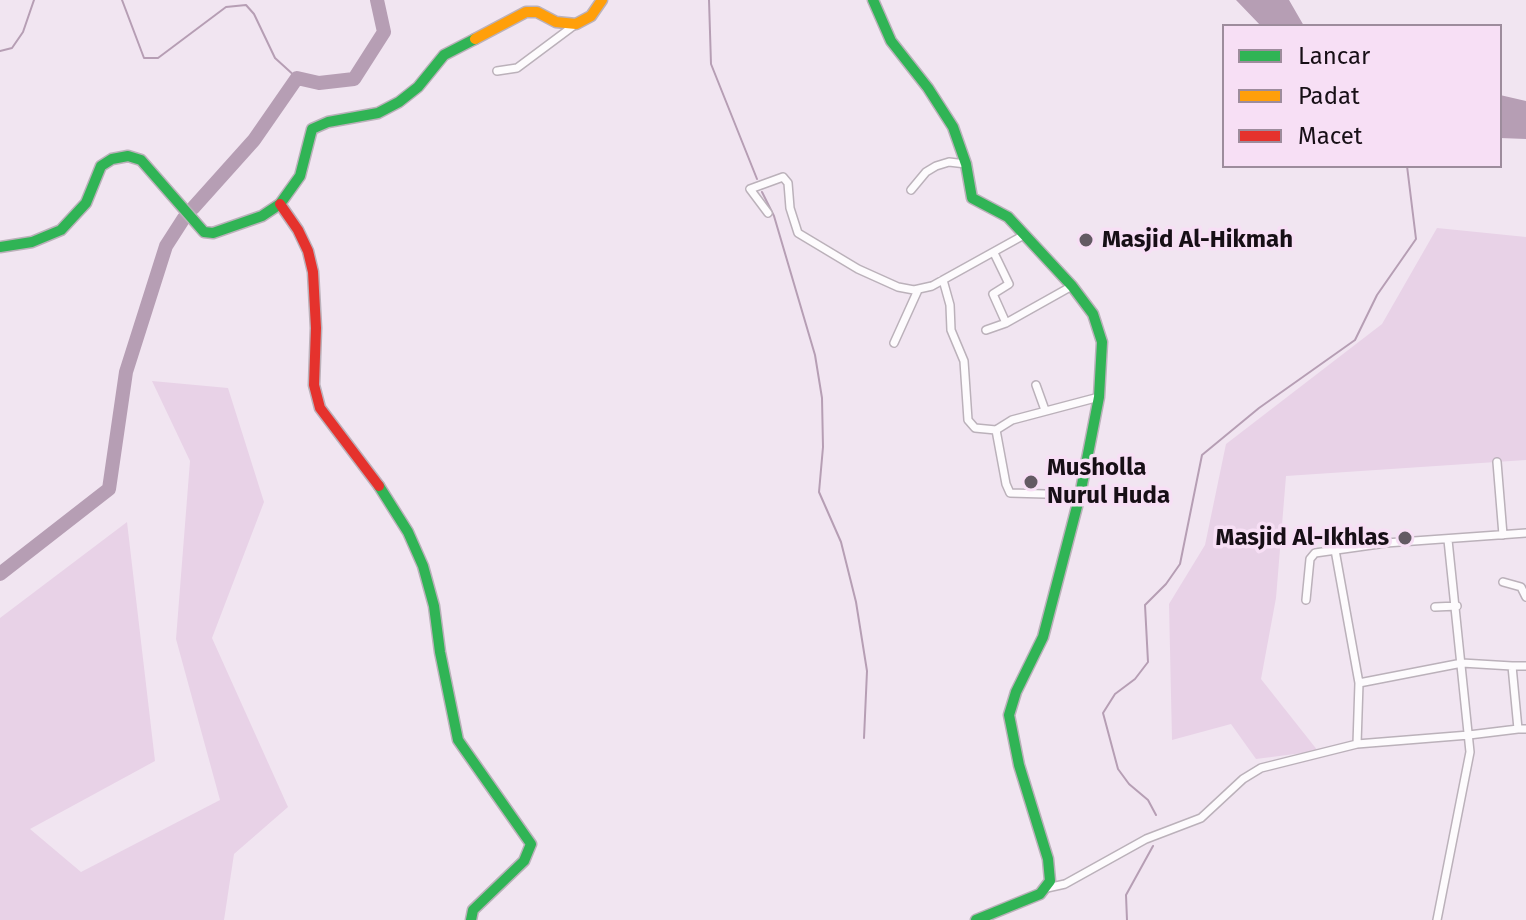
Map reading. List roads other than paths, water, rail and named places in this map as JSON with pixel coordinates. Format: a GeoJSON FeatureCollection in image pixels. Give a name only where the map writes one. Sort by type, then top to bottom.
{"type":"FeatureCollection","features":[{"type":"Feature","properties":{"kind":"street"},"geometry":{"type":"LineString","coordinates":[[497,71],[517,68],[591,16],[602,0]]}},
{"type":"Feature","properties":{"kind":"street"},"geometry":{"type":"LineString","coordinates":[[873,0],[891,41],[946,114],[966,164],[968,186],[974,200],[1001,212],[1024,235],[1072,286],[1093,314],[1099,328],[1103,363],[1080,495],[1043,637],[1016,692],[1009,720],[1019,765],[1048,859],[1051,877],[1047,888]]}},
{"type":"Feature","properties":{"kind":"street"},"geometry":{"type":"LineString","coordinates":[[0,247],[32,242],[61,230],[86,203],[101,166],[112,159],[128,156],[141,160],[207,233],[262,216],[280,204],[300,176],[309,134],[315,127],[378,113],[399,102],[418,87],[444,55],[526,12],[537,12],[556,22],[576,24]]}},
{"type":"Feature","properties":{"kind":"street"},"geometry":{"type":"LineString","coordinates":[[911,190],[926,172],[936,166],[949,162],[966,164]]}},
{"type":"Feature","properties":{"kind":"street"},"geometry":{"type":"LineString","coordinates":[[768,213],[750,189],[784,178],[788,183],[790,208],[798,233],[872,276],[898,287],[918,290],[943,280],[1024,235]]}},
{"type":"Feature","properties":{"kind":"street"},"geometry":{"type":"LineString","coordinates":[[280,204],[298,230],[313,272],[316,328],[314,385],[320,408],[382,490],[408,532],[423,566],[434,606],[458,740],[531,844],[524,861],[476,906],[471,920]]}},
{"type":"Feature","properties":{"kind":"street"},"geometry":{"type":"LineString","coordinates":[[994,253],[1009,284],[993,294],[1006,323]]}},
{"type":"Feature","properties":{"kind":"street"},"geometry":{"type":"LineString","coordinates":[[943,280],[950,305],[951,330],[964,361],[968,420],[975,428],[996,430],[1012,420],[1099,397]]}},
{"type":"Feature","properties":{"kind":"street"},"geometry":{"type":"LineString","coordinates":[[986,330],[1006,323],[1072,286]]}},
{"type":"Feature","properties":{"kind":"street"},"geometry":{"type":"LineString","coordinates":[[894,343],[918,290]]}},
{"type":"Feature","properties":{"kind":"street"},"geometry":{"type":"LineString","coordinates":[[1036,385],[1045,410]]}},
{"type":"Feature","properties":{"kind":"street"},"geometry":{"type":"LineString","coordinates":[[996,430],[1010,493],[1080,495]]}},
{"type":"Feature","properties":{"kind":"street"},"geometry":{"type":"LineString","coordinates":[[1497,462],[1503,535]]}},
{"type":"Feature","properties":{"kind":"street"},"geometry":{"type":"LineString","coordinates":[[1306,600],[1311,557],[1315,553],[1386,543],[1526,533]]}},
{"type":"Feature","properties":{"kind":"street"},"geometry":{"type":"LineString","coordinates":[[1437,920],[1470,761],[1457,606],[1448,540]]}},
{"type":"Feature","properties":{"kind":"street"},"geometry":{"type":"LineString","coordinates":[[1335,550],[1359,683],[1357,744]]}},
{"type":"Feature","properties":{"kind":"street"},"geometry":{"type":"LineString","coordinates":[[1503,582],[1521,587],[1526,597]]}},
{"type":"Feature","properties":{"kind":"street"},"geometry":{"type":"LineString","coordinates":[[1435,607],[1457,606]]}},
{"type":"Feature","properties":{"kind":"street"},"geometry":{"type":"LineString","coordinates":[[1359,683],[1462,663],[1526,666]]}},
{"type":"Feature","properties":{"kind":"street"},"geometry":{"type":"LineString","coordinates":[[976,920],[1026,901],[1047,888],[1065,884],[1146,839],[1201,818],[1243,779],[1261,768],[1357,744],[1522,729],[1512,666]]}},
{"type":"Feature","properties":{"kind":"street"},"geometry":{"type":"LineString","coordinates":[[1516,705],[1526,706]]}},
{"type":"Feature","properties":{"kind":"waterway"},"geometry":{"type":"LineString","coordinates":[[0,51],[12,48],[23,32],[34,0]]}},
{"type":"Feature","properties":{"kind":"waterway"},"geometry":{"type":"LineString","coordinates":[[122,0],[144,58],[158,58],[226,7],[246,5],[254,14],[275,58],[297,78]]}},
{"type":"Feature","properties":{"kind":"waterway"},"geometry":{"type":"LineString","coordinates":[[193,208],[254,140],[297,78],[319,83],[354,79],[384,32],[377,0]]}},
{"type":"Feature","properties":{"kind":"waterway"},"geometry":{"type":"LineString","coordinates":[[709,0],[711,64],[757,179]]}},
{"type":"Feature","properties":{"kind":"waterway"},"geometry":{"type":"LineString","coordinates":[[1156,815],[1148,800],[1129,784],[1118,769],[1103,713],[1115,694],[1135,679],[1148,662],[1145,605],[1180,564],[1202,455],[1259,408],[1355,340],[1377,295],[1416,239],[1407,168]]}},
{"type":"Feature","properties":{"kind":"waterway"},"geometry":{"type":"LineString","coordinates":[[762,192],[774,216],[815,355],[822,398],[823,447],[819,492],[841,542],[856,602],[867,671],[864,738]]}},
{"type":"Feature","properties":{"kind":"waterway"},"geometry":{"type":"LineString","coordinates":[[0,574],[109,489],[126,372],[166,246],[184,218]]}},
{"type":"Feature","properties":{"kind":"waterway"},"geometry":{"type":"LineString","coordinates":[[1127,920],[1126,895],[1153,846]]}},
{"type":"Feature","properties":{"kind":"place","name":"Masjid Al-Hikmah"},"geometry":{"type":"Point","coordinates":[1086,240]}},
{"type":"Feature","properties":{"kind":"place","name":"Musholla Nurul Huda"},"geometry":{"type":"Point","coordinates":[1031,482]}},
{"type":"Feature","properties":{"kind":"place","name":"Masjid Al-Ikhlas"},"geometry":{"type":"Point","coordinates":[1405,538]}}]}
